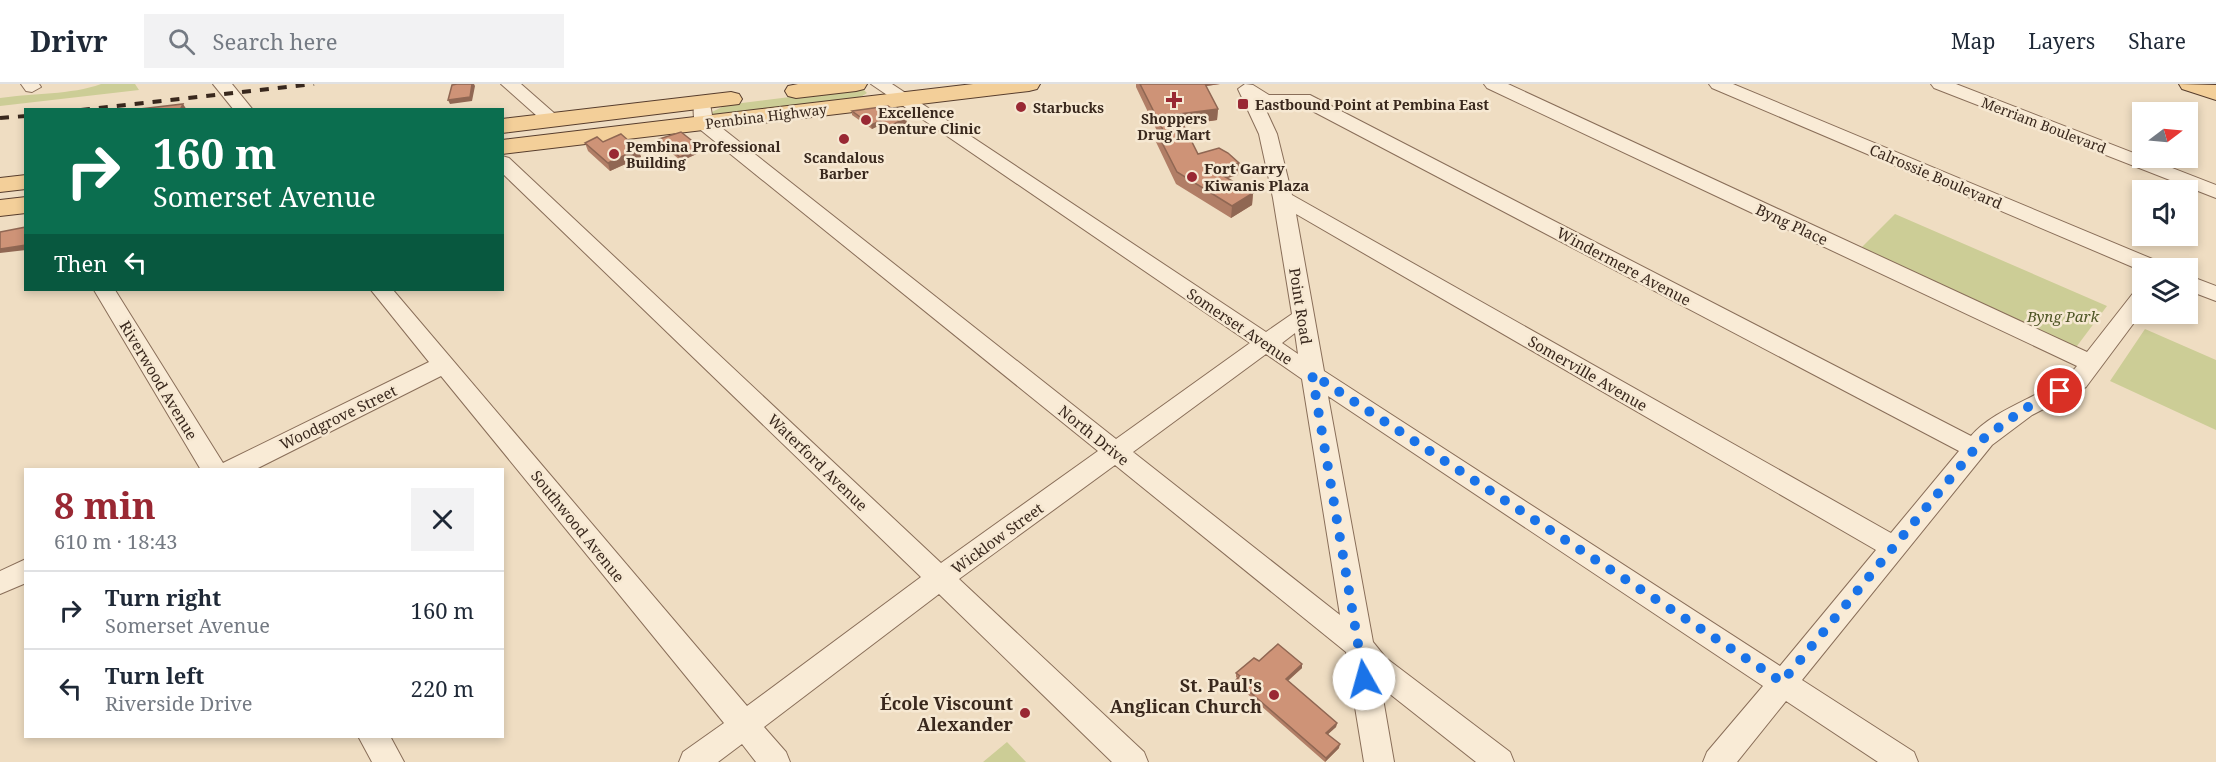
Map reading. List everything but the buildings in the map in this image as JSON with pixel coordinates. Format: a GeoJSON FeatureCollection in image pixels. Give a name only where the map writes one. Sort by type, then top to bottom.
{"type":"FeatureCollection","features":[{"type":"Feature","properties":{"kind":"main road","name":"Pembina Highway"},"geometry":{"type":"LineString","coordinates":[[504,147],[856,84]]}},
{"type":"Feature","properties":{"kind":"main road","name":"Pembina Highway"},"geometry":{"type":"LineString","coordinates":[[504,126],[553,120],[900,100],[1029,84]]}},
{"type":"Feature","properties":{"kind":"main road"},"geometry":{"type":"LineString","coordinates":[[2190,84],[2216,93]]}},
{"type":"Feature","properties":{"kind":"main road"},"geometry":{"type":"LineString","coordinates":[[0,185],[24,182]]}},
{"type":"Feature","properties":{"kind":"main road"},"geometry":{"type":"LineString","coordinates":[[0,208],[24,205]]}},
{"type":"Feature","properties":{"kind":"street"},"geometry":{"type":"LineString","coordinates":[[222,84],[242,108]]}},
{"type":"Feature","properties":{"kind":"street"},"geometry":{"type":"LineString","coordinates":[[510,84],[553,120]]}},
{"type":"Feature","properties":{"kind":"street","name":"Somerset Avenue"},"geometry":{"type":"LineString","coordinates":[[880,84],[900,100],[1312,374],[1903,762]]}},
{"type":"Feature","properties":{"kind":"street","name":"Byng Place"},"geometry":{"type":"LineString","coordinates":[[1493,84],[2091,364]]}},
{"type":"Feature","properties":{"kind":"street","name":"Calrossie Boulevard"},"geometry":{"type":"LineString","coordinates":[[1718,84],[2132,258]]}},
{"type":"Feature","properties":{"kind":"street","name":"Merriam Boulevard"},"geometry":{"type":"LineString","coordinates":[[1940,84],[2216,192]]}},
{"type":"Feature","properties":{"kind":"street","name":"Point Road"},"geometry":{"type":"LineString","coordinates":[[1258,91],[1271,120],[1268,134],[1283,198],[1379,762]]}},
{"type":"Feature","properties":{"kind":"street","name":"Windermere Avenue"},"geometry":{"type":"LineString","coordinates":[[1258,91],[1304,99],[1975,449]]}},
{"type":"Feature","properties":{"kind":"street","name":"North Drive"},"geometry":{"type":"LineString","coordinates":[[703,113],[1115,452],[1360,647],[1376,667],[1498,762]]}},
{"type":"Feature","properties":{"kind":"street","name":"Waterford Avenue"},"geometry":{"type":"LineString","coordinates":[[504,164],[1133,762]]}},
{"type":"Feature","properties":{"kind":"street","name":"Somerville Avenue"},"geometry":{"type":"LineString","coordinates":[[1283,198],[1893,548]]}},
{"type":"Feature","properties":{"kind":"street"},"geometry":{"type":"LineString","coordinates":[[2198,287],[2216,294]]}},
{"type":"Feature","properties":{"kind":"street","name":"Riverwood Avenue"},"geometry":{"type":"LineString","coordinates":[[106,291],[213,468]]}},
{"type":"Feature","properties":{"kind":"street","name":"Southwood Avenue"},"geometry":{"type":"LineString","coordinates":[[383,291],[743,727],[775,762]]}},
{"type":"Feature","properties":{"kind":"street"},"geometry":{"type":"LineString","coordinates":[[1718,762],[1983,439],[2024,409],[2078,381],[2132,310]]}},
{"type":"Feature","properties":{"kind":"street","name":"Wicklow Street"},"geometry":{"type":"LineString","coordinates":[[694,762],[940,579],[1302,317]]}},
{"type":"Feature","properties":{"kind":"street","name":"Woodgrove Street"},"geometry":{"type":"LineString","coordinates":[[235,468],[444,364]]}},
{"type":"Feature","properties":{"kind":"street"},"geometry":{"type":"LineString","coordinates":[[0,583],[24,571]]}},
{"type":"Feature","properties":{"kind":"street"},"geometry":{"type":"LineString","coordinates":[[1302,601],[1318,602],[1331,598],[1347,584]]}},
{"type":"Feature","properties":{"kind":"street"},"geometry":{"type":"LineString","coordinates":[[1368,705],[1413,696]]}},
{"type":"Feature","properties":{"kind":"street"},"geometry":{"type":"LineString","coordinates":[[374,738],[388,762]]}},
{"type":"Feature","properties":{"kind":"green space"},"geometry":{"type":"Polygon","coordinates":[[[101,84],[135,84],[139,90],[0,106],[0,98],[65,92],[101,84]]]}},
{"type":"Feature","properties":{"kind":"green space"},"geometry":{"type":"Polygon","coordinates":[[[862,88],[867,93],[856,100],[712,117],[710,113],[726,105],[862,88]]]}},
{"type":"Feature","properties":{"kind":"green space","name":"Byng Park"},"geometry":{"type":"Polygon","coordinates":[[[1895,214],[2107,306],[2074,350],[1859,250],[1895,214]]]}},
{"type":"Feature","properties":{"kind":"green space"},"geometry":{"type":"Polygon","coordinates":[[[2145,329],[2216,360],[2216,430],[2110,381],[2145,329]]]}},
{"type":"Feature","properties":{"kind":"green space"},"geometry":{"type":"Polygon","coordinates":[[[1007,742],[1026,762],[983,762],[1007,742]]]}},
{"type":"Feature","properties":{"kind":"railway"},"geometry":{"type":"LineString","coordinates":[[99,108],[314,84]]}},
{"type":"Feature","properties":{"kind":"railway"},"geometry":{"type":"LineString","coordinates":[[0,118],[24,116]]}},
{"type":"Feature","properties":{"kind":"place","name":"Shoppers Drug Mart"},"geometry":{"type":"Point","coordinates":[1174,100]}},
{"type":"Feature","properties":{"kind":"place","name":"Eastbound Point at Pembina East"},"geometry":{"type":"Point","coordinates":[1243,104]}},
{"type":"Feature","properties":{"kind":"place","name":"Starbucks"},"geometry":{"type":"Point","coordinates":[1021,107]}},
{"type":"Feature","properties":{"kind":"place","name":"Excellence Denture Clinic"},"geometry":{"type":"Point","coordinates":[866,120]}},
{"type":"Feature","properties":{"kind":"place","name":"Scandalous Barber"},"geometry":{"type":"Point","coordinates":[844,139]}},
{"type":"Feature","properties":{"kind":"place","name":"Pembina Professional Building"},"geometry":{"type":"Point","coordinates":[614,154]}},
{"type":"Feature","properties":{"kind":"place","name":"Fort Garry Kiwanis Plaza"},"geometry":{"type":"Point","coordinates":[1192,177]}},
{"type":"Feature","properties":{"kind":"place","name":"St. Paul's Anglican Church"},"geometry":{"type":"Point","coordinates":[1274,695]}},
{"type":"Feature","properties":{"kind":"place","name":"École Viscount Alexander"},"geometry":{"type":"Point","coordinates":[1025,713]}},
{"type":"Feature","properties":{"kind":"route"},"geometry":{"type":"LineString","coordinates":[[1364,679],[1312,374],[1782,682],[1983,439],[2024,409],[2060,391]]}}]}
